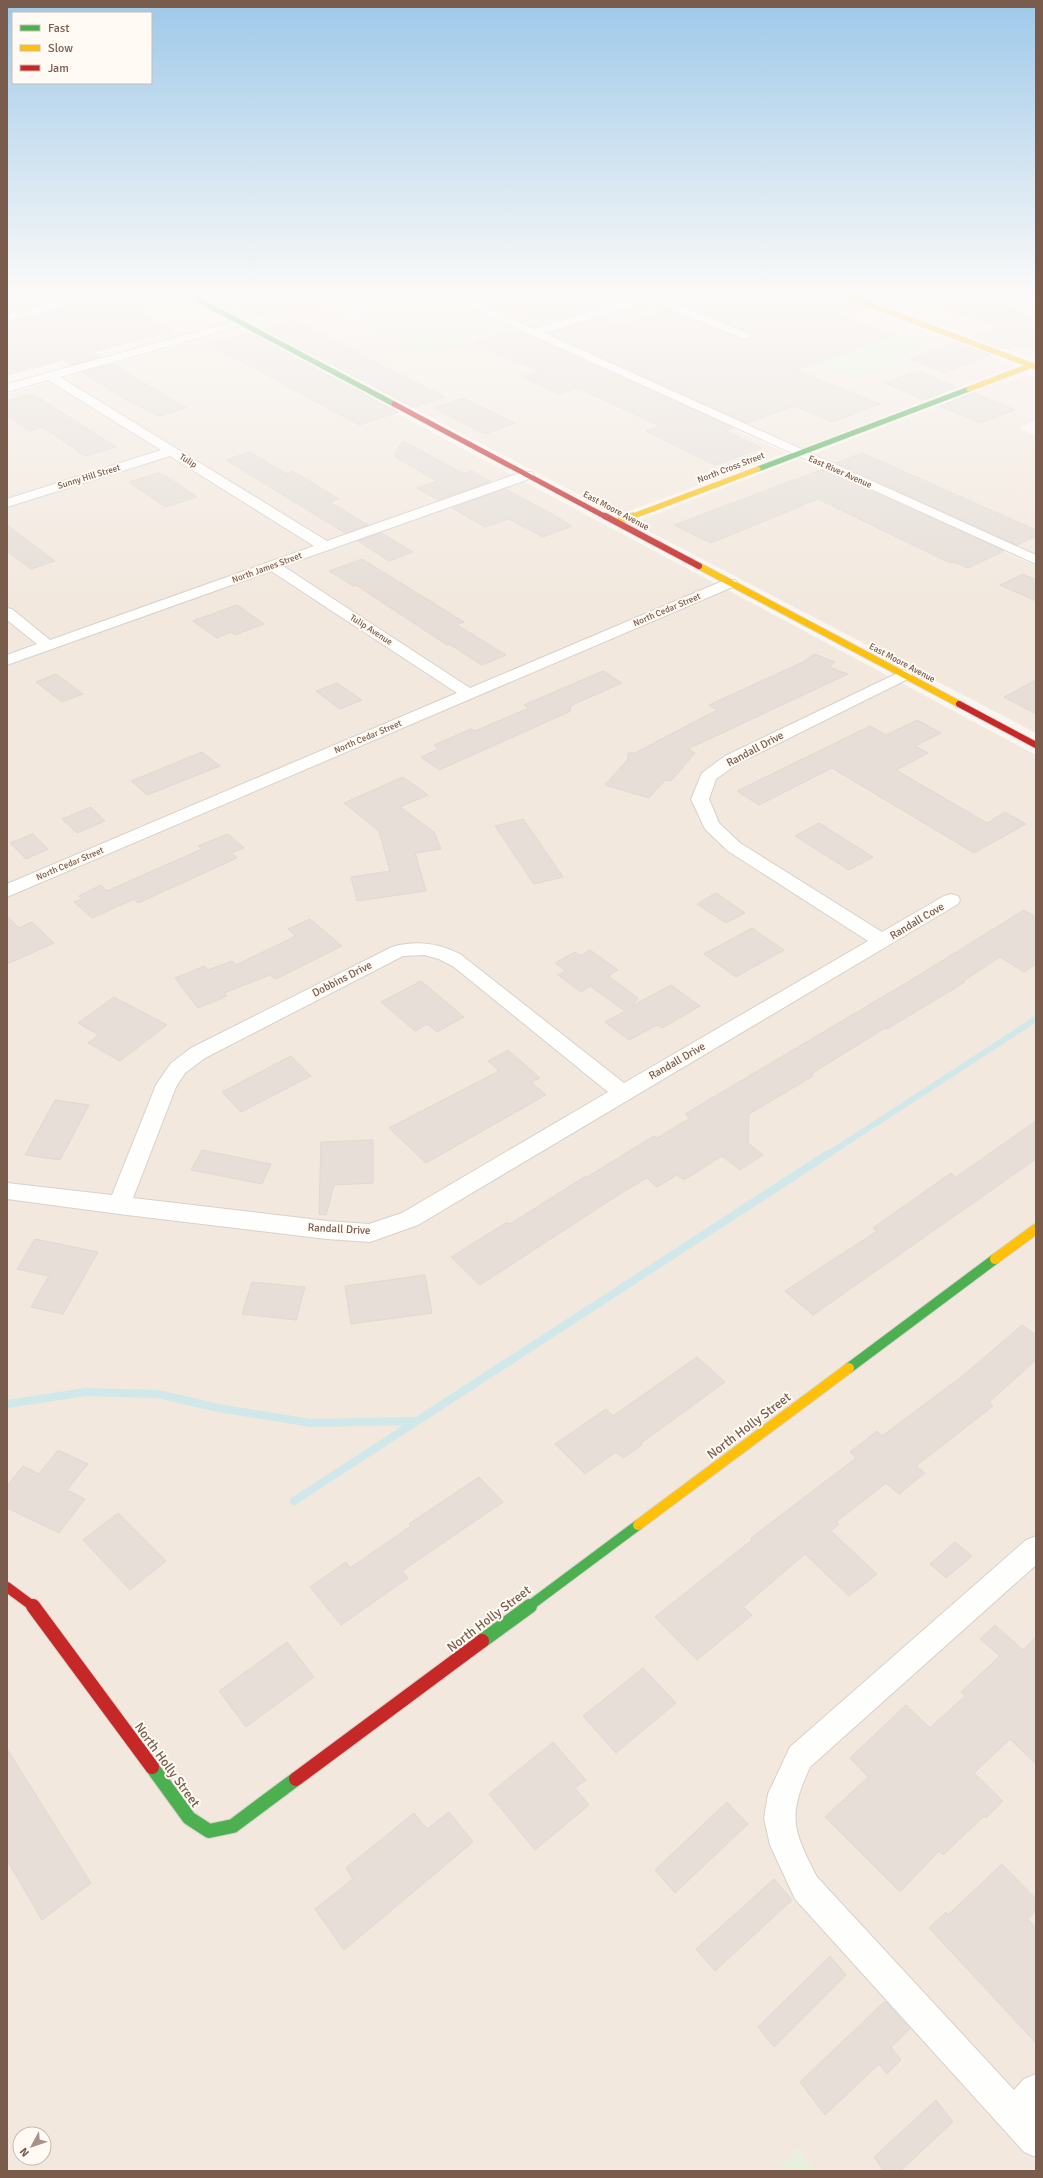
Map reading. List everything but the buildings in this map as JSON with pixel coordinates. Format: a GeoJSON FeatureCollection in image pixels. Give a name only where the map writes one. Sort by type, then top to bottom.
{"type":"FeatureCollection","features":[{"type":"Feature","properties":{"kind":"street","name":"Tulip"},"geometry":{"type":"LineString","coordinates":[[82,396],[326,547]]}},
{"type":"Feature","properties":{"kind":"street","name":"East Moore Avenue"},"geometry":{"type":"LineString","coordinates":[[377,396],[1036,745]]}},
{"type":"Feature","properties":{"kind":"street","name":"East River Avenue"},"geometry":{"type":"LineString","coordinates":[[672,396],[1036,560]]}},
{"type":"Feature","properties":{"kind":"street","name":"North Cross Street"},"geometry":{"type":"LineString","coordinates":[[617,522],[953,396]]}},
{"type":"Feature","properties":{"kind":"street","name":"Sunny Hill Street"},"geometry":{"type":"LineString","coordinates":[[7,503],[172,451]]}},
{"type":"Feature","properties":{"kind":"street","name":"North James Street"},"geometry":{"type":"LineString","coordinates":[[7,660],[527,475]]}},
{"type":"Feature","properties":{"kind":"street","name":"Tulip Avenue"},"geometry":{"type":"LineString","coordinates":[[272,566],[469,694]]}},
{"type":"Feature","properties":{"kind":"street","name":"North Cedar Street"},"geometry":{"type":"LineString","coordinates":[[7,891],[730,583]]}},
{"type":"Feature","properties":{"kind":"street"},"geometry":{"type":"LineString","coordinates":[[7,612],[48,646]]}},
{"type":"Feature","properties":{"kind":"street","name":"Randall Drive"},"geometry":{"type":"LineString","coordinates":[[7,1191],[119,1206],[327,1230],[370,1233],[410,1219],[882,941],[734,847],[711,825],[700,799],[708,777],[731,760],[904,675]]}},
{"type":"Feature","properties":{"kind":"street","name":"Randall Cove"},"geometry":{"type":"LineString","coordinates":[[882,941],[951,900]]}},
{"type":"Feature","properties":{"kind":"street","name":"Dobbins Drive"},"geometry":{"type":"LineString","coordinates":[[119,1206],[166,1085],[178,1068],[198,1052],[399,951],[421,948],[446,952],[462,963],[623,1093]]}},
{"type":"Feature","properties":{"kind":"street","name":"North Holly Street"},"geometry":{"type":"LineString","coordinates":[[7,1587],[35,1607],[189,1818],[209,1831],[233,1826],[1036,1229]]}},
{"type":"Feature","properties":{"kind":"street"},"geometry":{"type":"LineString","coordinates":[[1036,1548],[800,1757],[786,1786],[779,1818],[788,1851],[806,1888],[1036,2140]]}},
{"type":"Feature","properties":{"kind":"street"},"geometry":{"type":"LineString","coordinates":[[1014,2116],[1036,2091]]}},
{"type":"Feature","properties":{"kind":"shaded area"},"geometry":{"type":"Polygon","coordinates":[[[7,396],[364,396],[1036,755],[1036,2171],[814,2171],[798,2149],[777,2171],[7,2171],[7,396]]]}},
{"type":"Feature","properties":{"kind":"shaded area"},"geometry":{"type":"Polygon","coordinates":[[[389,396],[661,396],[786,453],[618,515],[389,396]]]}},
{"type":"Feature","properties":{"kind":"shaded area"},"geometry":{"type":"Polygon","coordinates":[[[681,396],[938,396],[800,449],[681,396]]]}},
{"type":"Feature","properties":{"kind":"shaded area"},"geometry":{"type":"Polygon","coordinates":[[[964,396],[972,396],[1036,420],[1019,428],[1036,436],[1036,554],[813,454],[964,396]]]}},
{"type":"Feature","properties":{"kind":"shaded area"},"geometry":{"type":"Polygon","coordinates":[[[972,396],[1036,396],[1036,420],[972,396]]]}},
{"type":"Feature","properties":{"kind":"shaded area"},"geometry":{"type":"Polygon","coordinates":[[[798,459],[1036,566],[1036,733],[633,523],[798,459]]]}},
{"type":"Feature","properties":{"kind":"green space"},"geometry":{"type":"Polygon","coordinates":[[[798,2149],[814,2171],[777,2171],[798,2149]]]}},
{"type":"Feature","properties":{"kind":"waterway"},"geometry":{"type":"LineString","coordinates":[[827,1155],[1036,1019]]}},
{"type":"Feature","properties":{"kind":"waterway"},"geometry":{"type":"LineString","coordinates":[[294,1501],[828,1154]]}},
{"type":"Feature","properties":{"kind":"waterway"},"geometry":{"type":"LineString","coordinates":[[7,1404],[86,1392],[158,1394],[218,1408],[311,1423],[416,1421]]}},
{"type":"Feature","properties":{"kind":"traffic: fast"},"geometry":{"type":"LineString","coordinates":[[378,396],[394,404]]}},
{"type":"Feature","properties":{"kind":"traffic: fast"},"geometry":{"type":"LineString","coordinates":[[758,469],[951,396]]}},
{"type":"Feature","properties":{"kind":"traffic: fast"},"geometry":{"type":"LineString","coordinates":[[849,1368],[995,1259]]}},
{"type":"Feature","properties":{"kind":"traffic: fast"},"geometry":{"type":"LineString","coordinates":[[482,1641],[638,1525]]}},
{"type":"Feature","properties":{"kind":"traffic: fast"},"geometry":{"type":"LineString","coordinates":[[152,1767],[189,1818],[209,1831],[233,1826],[296,1779]]}},
{"type":"Feature","properties":{"kind":"traffic: slow"},"geometry":{"type":"LineString","coordinates":[[617,522],[758,469]]}},
{"type":"Feature","properties":{"kind":"traffic: slow"},"geometry":{"type":"LineString","coordinates":[[699,566],[959,704]]}},
{"type":"Feature","properties":{"kind":"traffic: slow"},"geometry":{"type":"LineString","coordinates":[[995,1259],[1036,1229]]}},
{"type":"Feature","properties":{"kind":"traffic: slow"},"geometry":{"type":"LineString","coordinates":[[638,1525],[849,1368]]}},
{"type":"Feature","properties":{"kind":"traffic: jam"},"geometry":{"type":"LineString","coordinates":[[394,404],[699,566]]}},
{"type":"Feature","properties":{"kind":"traffic: jam"},"geometry":{"type":"LineString","coordinates":[[959,704],[1036,745]]}},
{"type":"Feature","properties":{"kind":"traffic: jam"},"geometry":{"type":"LineString","coordinates":[[7,1587],[35,1607],[152,1767]]}},
{"type":"Feature","properties":{"kind":"traffic: jam"},"geometry":{"type":"LineString","coordinates":[[296,1779],[482,1641]]}}]}
